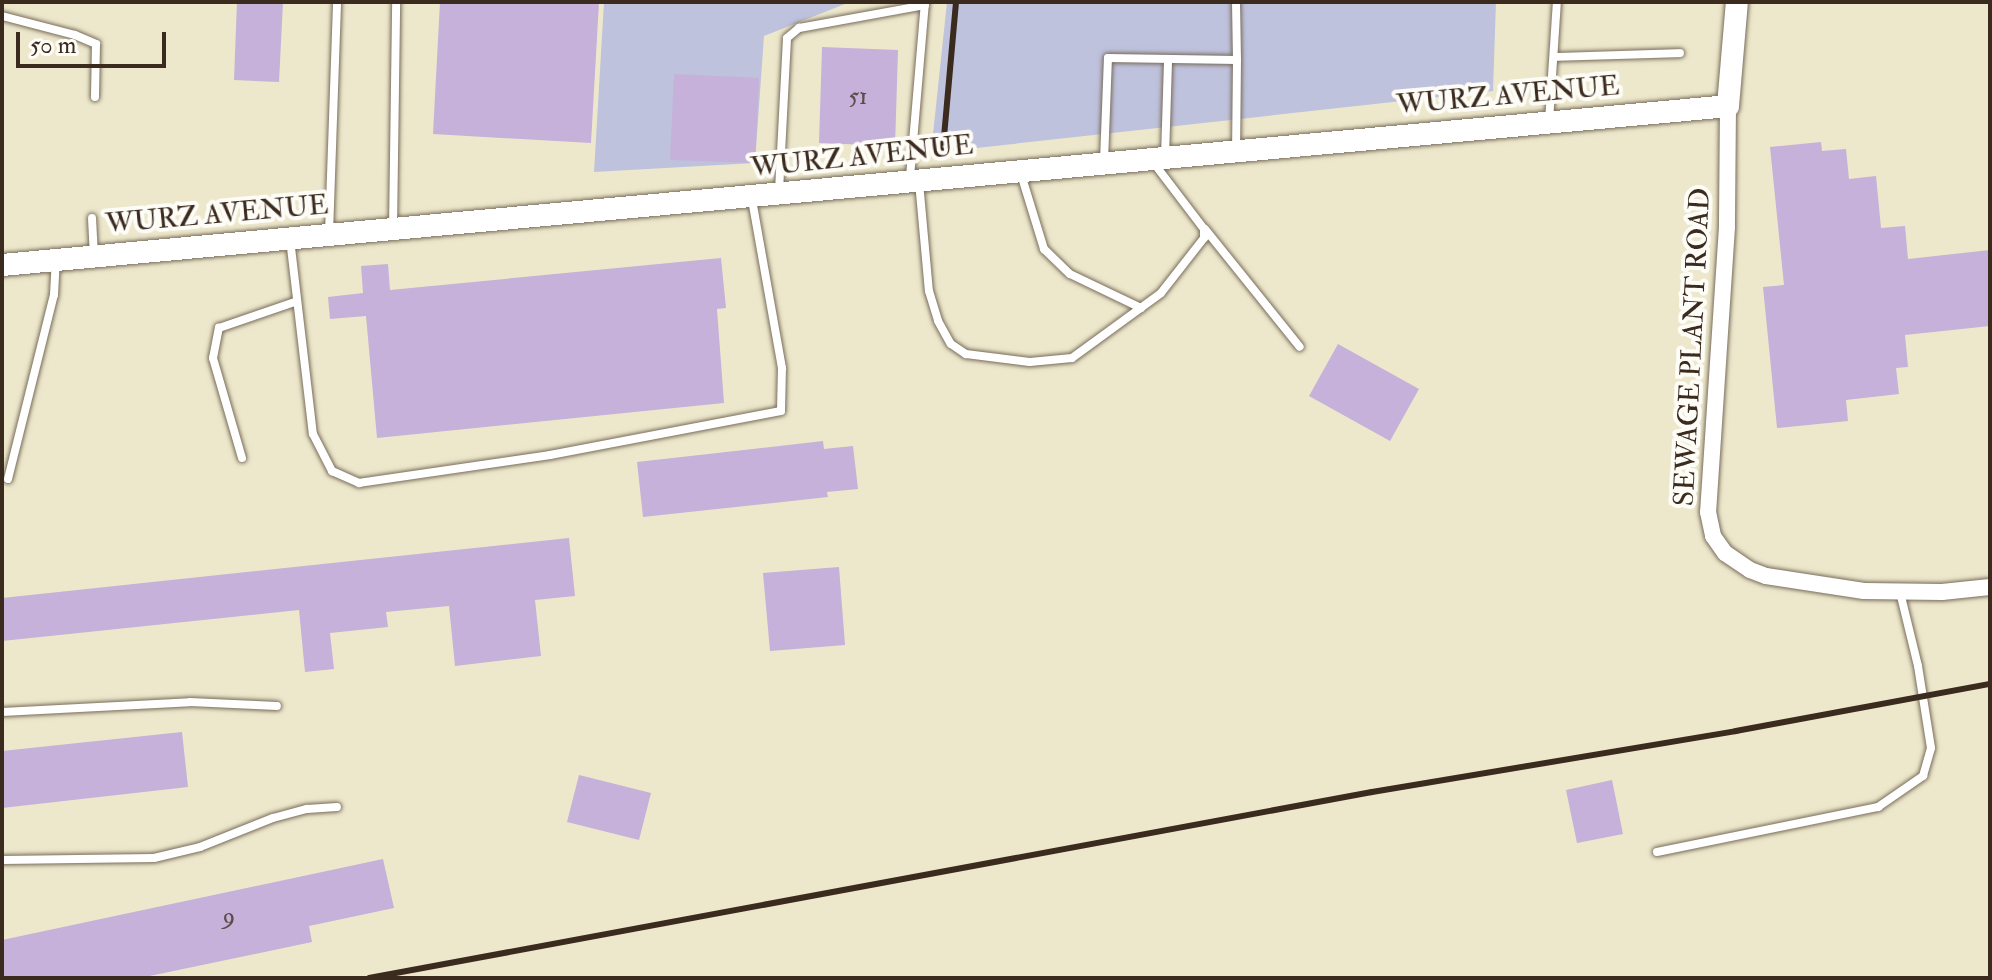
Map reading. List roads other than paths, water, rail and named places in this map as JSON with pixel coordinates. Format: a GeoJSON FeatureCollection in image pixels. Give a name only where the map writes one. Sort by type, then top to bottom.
{"type":"FeatureCollection","features":[{"type":"Feature","properties":{"kind":"street"},"geometry":{"type":"LineString","coordinates":[[1728,106],[1737,2]]}},
{"type":"Feature","properties":{"kind":"street","name":"WURZ AVENUE"},"geometry":{"type":"LineString","coordinates":[[2,265],[752,199],[1104,162],[1728,106]]}},
{"type":"Feature","properties":{"kind":"street","name":"SEWAGE PLANT ROAD"},"geometry":{"type":"LineString","coordinates":[[1728,106],[1727,227],[1708,512],[1713,536],[1725,553],[1750,570],[1766,576],[1864,591],[1990,587]]}},
{"type":"Feature","properties":{"kind":"lane"},"geometry":{"type":"LineString","coordinates":[[329,235],[337,2]]}},
{"type":"Feature","properties":{"kind":"lane"},"geometry":{"type":"LineString","coordinates":[[393,230],[396,2]]}},
{"type":"Feature","properties":{"kind":"lane"},"geometry":{"type":"LineString","coordinates":[[1236,2],[1236,150]]}},
{"type":"Feature","properties":{"kind":"lane"},"geometry":{"type":"LineString","coordinates":[[1549,122],[1557,2]]}},
{"type":"Feature","properties":{"kind":"lane"},"geometry":{"type":"LineString","coordinates":[[779,196],[787,38],[799,28],[925,3],[914,182],[929,291],[938,321],[951,344],[966,354],[1030,362],[1072,358],[1161,293],[1204,238],[1204,229]]}},
{"type":"Feature","properties":{"kind":"lane"},"geometry":{"type":"LineString","coordinates":[[2,16],[75,35],[96,44],[95,97]]}},
{"type":"Feature","properties":{"kind":"lane"},"geometry":{"type":"LineString","coordinates":[[1554,57],[1680,53]]}},
{"type":"Feature","properties":{"kind":"lane"},"geometry":{"type":"LineString","coordinates":[[1104,162],[1108,58],[1237,60]]}},
{"type":"Feature","properties":{"kind":"lane"},"geometry":{"type":"LineString","coordinates":[[1168,59],[1157,158],[1204,229],[1300,347]]}},
{"type":"Feature","properties":{"kind":"lane"},"geometry":{"type":"LineString","coordinates":[[1019,171],[1044,249],[1070,274],[1141,308]]}},
{"type":"Feature","properties":{"kind":"lane"},"geometry":{"type":"LineString","coordinates":[[290,238],[295,302],[313,434],[332,471],[359,483],[550,455],[781,411],[782,368],[752,199]]}},
{"type":"Feature","properties":{"kind":"lane"},"geometry":{"type":"LineString","coordinates":[[92,218],[94,256]]}},
{"type":"Feature","properties":{"kind":"lane"},"geometry":{"type":"LineString","coordinates":[[8,479],[54,295],[56,259]]}},
{"type":"Feature","properties":{"kind":"lane"},"geometry":{"type":"LineString","coordinates":[[242,458],[213,358],[219,328],[295,302]]}},
{"type":"Feature","properties":{"kind":"lane"},"geometry":{"type":"LineString","coordinates":[[1657,852],[1878,807],[1923,776],[1931,748],[1918,666],[1900,592]]}},
{"type":"Feature","properties":{"kind":"lane"},"geometry":{"type":"LineString","coordinates":[[2,712],[190,702],[277,706]]}},
{"type":"Feature","properties":{"kind":"lane"},"geometry":{"type":"LineString","coordinates":[[2,860],[154,858],[200,847],[273,818],[307,809],[337,807]]}},
{"type":"Feature","properties":{"kind":"railway"},"geometry":{"type":"LineString","coordinates":[[943,148],[956,2]]}},
{"type":"Feature","properties":{"kind":"railway"},"geometry":{"type":"LineString","coordinates":[[369,978],[1372,792],[1736,731],[1990,684]]}}]}
